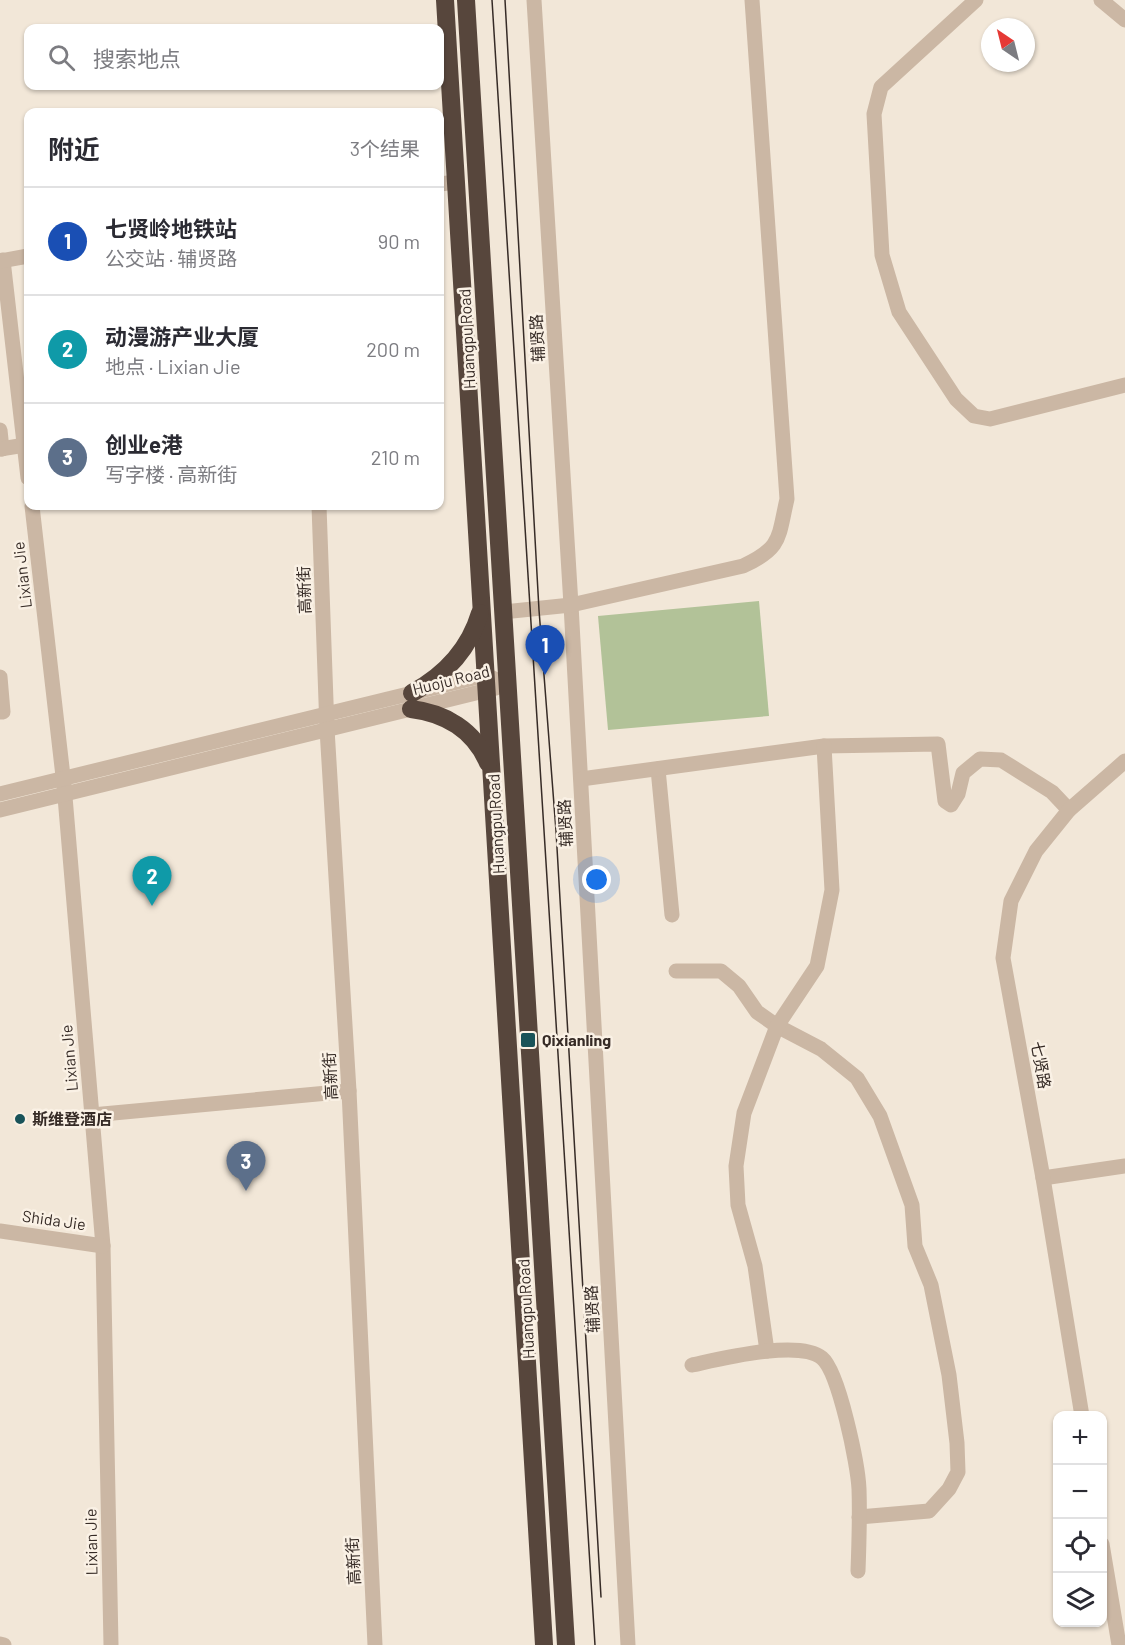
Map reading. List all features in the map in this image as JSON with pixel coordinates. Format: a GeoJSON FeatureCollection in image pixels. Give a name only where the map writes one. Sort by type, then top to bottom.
{"type":"FeatureCollection","features":[{"type":"Feature","properties":{"kind":"highway","name":"Huangpu Road"},"geometry":{"type":"LineString","coordinates":[[445,0],[448,183],[482,606],[544,1645]]}},
{"type":"Feature","properties":{"kind":"highway","name":"Huangpu Road"},"geometry":{"type":"LineString","coordinates":[[466,0],[566,1645]]}},
{"type":"Feature","properties":{"kind":"highway"},"geometry":{"type":"LineString","coordinates":[[482,606],[470,640],[459,656],[411,701],[465,730],[476,742],[492,771]]}},
{"type":"Feature","properties":{"kind":"street","name":"辅贤路"},"geometry":{"type":"LineString","coordinates":[[534,0],[581,779],[628,1645]]}},
{"type":"Feature","properties":{"kind":"street"},"geometry":{"type":"LineString","coordinates":[[503,612],[571,605],[743,566],[765,556],[778,542],[787,499],[752,0]]}},
{"type":"Feature","properties":{"kind":"street"},"geometry":{"type":"LineString","coordinates":[[976,0],[881,87],[874,114],[882,255],[899,312],[956,399],[974,416],[990,419],[1125,385]]}},
{"type":"Feature","properties":{"kind":"street"},"geometry":{"type":"LineString","coordinates":[[1101,0],[1125,20]]}},
{"type":"Feature","properties":{"kind":"street"},"geometry":{"type":"LineString","coordinates":[[24,257],[2,260],[24,438]]}},
{"type":"Feature","properties":{"kind":"street"},"geometry":{"type":"LineString","coordinates":[[0,430],[1,449],[24,446]]}},
{"type":"Feature","properties":{"kind":"street","name":"Lixian Jie"},"geometry":{"type":"LineString","coordinates":[[32,510],[64,786],[103,1246],[111,1645]]}},
{"type":"Feature","properties":{"kind":"street","name":"高新街"},"geometry":{"type":"LineString","coordinates":[[319,510],[327,722],[349,1091],[375,1645]]}},
{"type":"Feature","properties":{"kind":"street"},"geometry":{"type":"LineString","coordinates":[[0,677],[3,712],[0,712]]}},
{"type":"Feature","properties":{"kind":"street","name":"Huoju Road"},"geometry":{"type":"LineString","coordinates":[[0,794],[64,786],[486,683],[508,685]]}},
{"type":"Feature","properties":{"kind":"street"},"geometry":{"type":"LineString","coordinates":[[581,779],[824,746],[938,744],[945,801],[951,805],[963,774],[980,759],[1002,760],[1052,792],[1069,810]]}},
{"type":"Feature","properties":{"kind":"street"},"geometry":{"type":"LineString","coordinates":[[767,1351],[755,1266],[738,1205],[736,1166],[744,1113],[777,1026],[817,966],[832,890],[824,746]]}},
{"type":"Feature","properties":{"kind":"street","name":"七贤路"},"geometry":{"type":"LineString","coordinates":[[1081,1411],[1043,1179],[1003,958],[1011,901],[1036,851],[1069,810],[1125,761]]}},
{"type":"Feature","properties":{"kind":"street"},"geometry":{"type":"LineString","coordinates":[[658,769],[672,915]]}},
{"type":"Feature","properties":{"kind":"street","name":"Huoju Road"},"geometry":{"type":"LineString","coordinates":[[0,810],[64,786]]}},
{"type":"Feature","properties":{"kind":"street"},"geometry":{"type":"LineString","coordinates":[[676,971],[721,972],[739,986],[757,1012],[777,1026],[821,1048],[857,1078],[880,1116],[912,1205],[915,1246],[931,1285],[949,1375],[958,1472],[949,1489],[929,1510],[859,1517]]}},
{"type":"Feature","properties":{"kind":"street"},"geometry":{"type":"LineString","coordinates":[[92,1115],[349,1091]]}},
{"type":"Feature","properties":{"kind":"street"},"geometry":{"type":"LineString","coordinates":[[1043,1179],[1125,1166]]}},
{"type":"Feature","properties":{"kind":"street","name":"Shida Jie"},"geometry":{"type":"LineString","coordinates":[[0,1231],[103,1246]]}},
{"type":"Feature","properties":{"kind":"street"},"geometry":{"type":"LineString","coordinates":[[692,1365],[767,1351],[806,1351],[822,1358],[838,1382],[859,1486],[858,1571]]}},
{"type":"Feature","properties":{"kind":"street"},"geometry":{"type":"LineString","coordinates":[[1107,1573],[1119,1645]]}},
{"type":"Feature","properties":{"kind":"green space"},"geometry":{"type":"Polygon","coordinates":[[[759,601],[769,716],[608,730],[598,616],[759,601]]]}},
{"type":"Feature","properties":{"kind":"tram line"},"geometry":{"type":"LineString","coordinates":[[492,0],[595,1645]]}},
{"type":"Feature","properties":{"kind":"tram line"},"geometry":{"type":"LineString","coordinates":[[505,0],[539,610],[556,831],[601,1597]]}},
{"type":"Feature","properties":{"kind":"place","name":"七贤岭地铁站"},"geometry":{"type":"Point","coordinates":[545,675]}},
{"type":"Feature","properties":{"kind":"place","name":"动漫游产业大厦"},"geometry":{"type":"Point","coordinates":[152,906]}},
{"type":"Feature","properties":{"kind":"place","name":"Qixianling"},"geometry":{"type":"Point","coordinates":[528,1040]}},
{"type":"Feature","properties":{"kind":"place","name":"斯维登酒店"},"geometry":{"type":"Point","coordinates":[20,1119]}},
{"type":"Feature","properties":{"kind":"place","name":"创业e港"},"geometry":{"type":"Point","coordinates":[246,1191]}}]}
